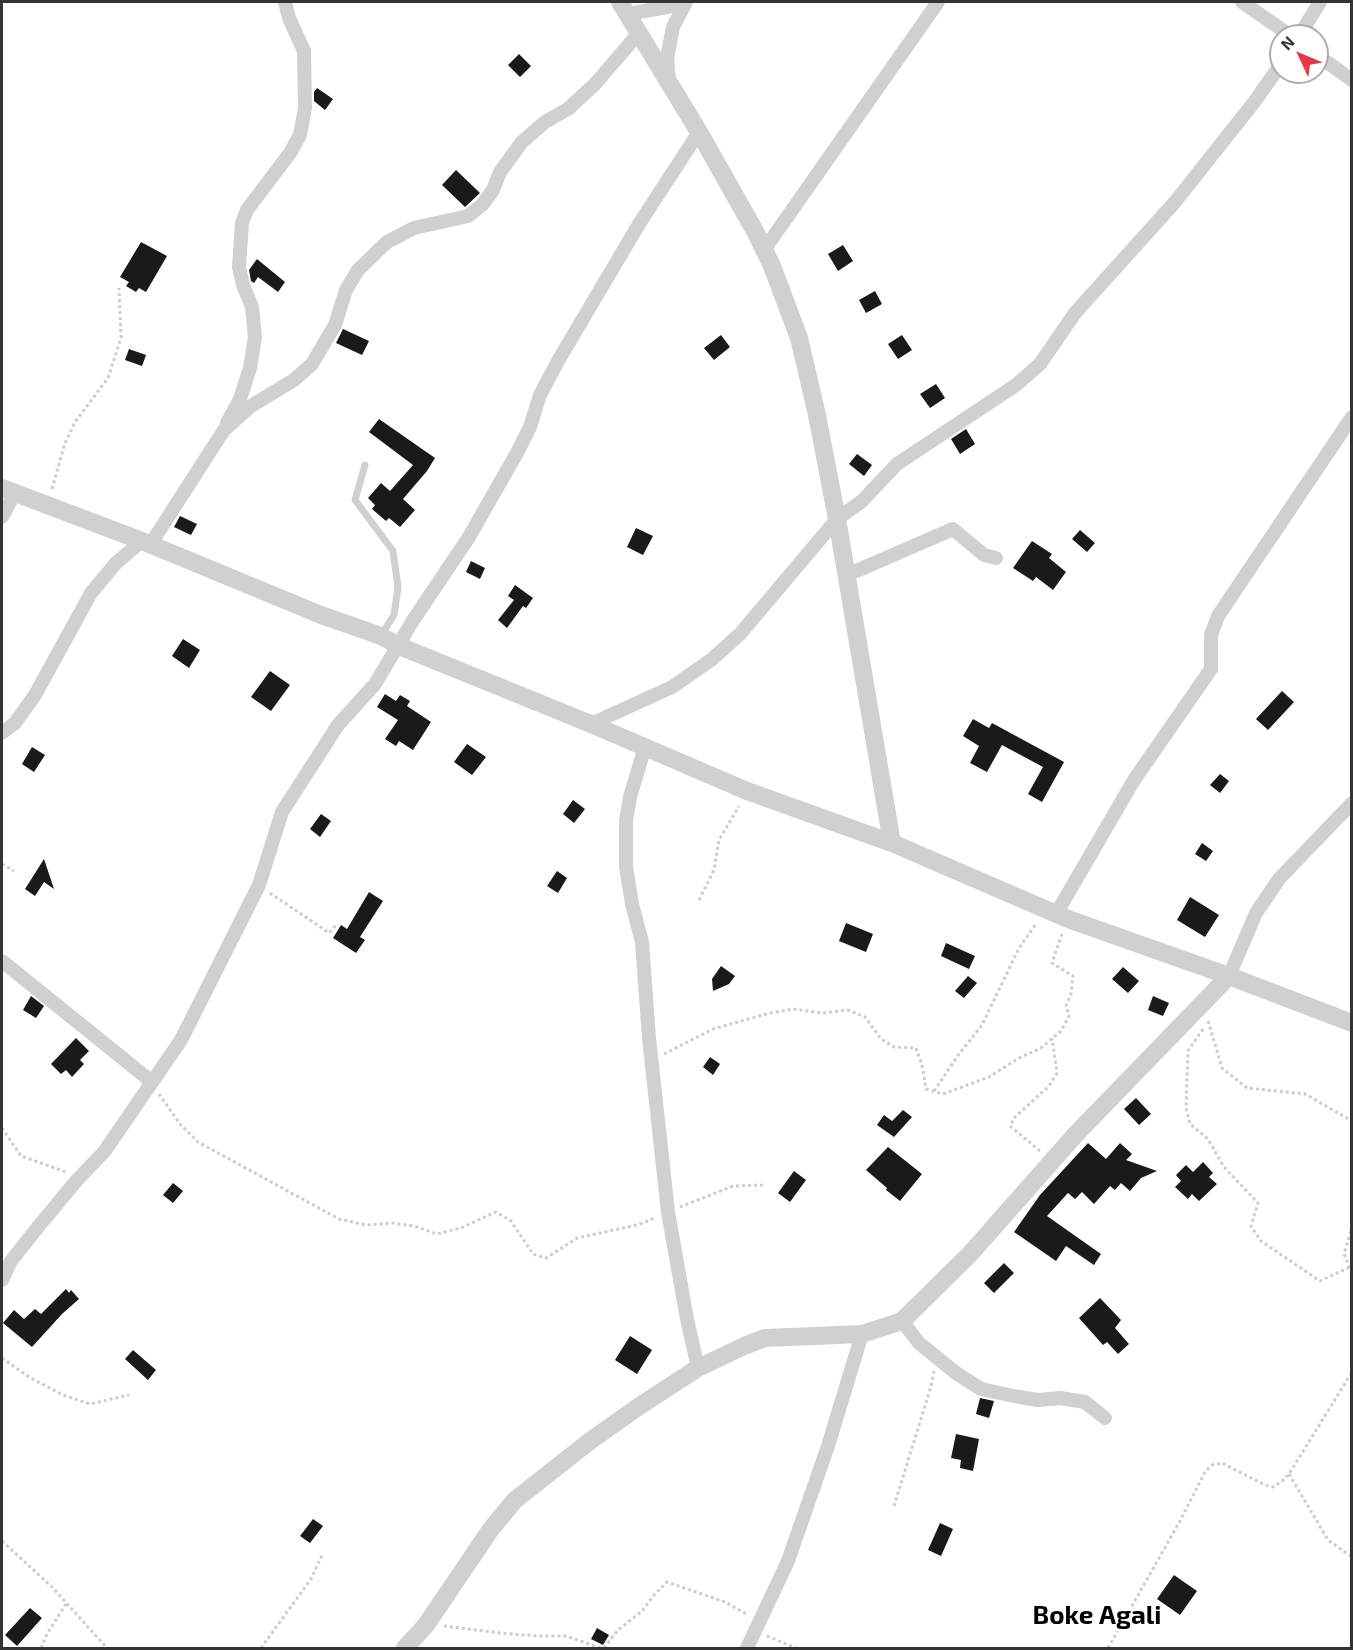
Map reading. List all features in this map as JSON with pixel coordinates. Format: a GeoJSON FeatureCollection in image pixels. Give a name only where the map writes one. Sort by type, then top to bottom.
{"type":"FeatureCollection","features":[{"type":"Feature","properties":{"kind":"street"},"geometry":{"type":"LineString","coordinates":[[2,733],[15,723],[35,695],[91,593],[116,564],[146,543],[224,430],[240,399],[250,368],[255,337],[252,307],[239,267],[242,223],[247,210],[290,153],[300,135],[305,108],[304,51],[289,18],[285,2]]}},
{"type":"Feature","properties":{"kind":"street"},"geometry":{"type":"LineString","coordinates":[[764,250],[938,2]]}},
{"type":"Feature","properties":{"kind":"street"},"geometry":{"type":"LineString","coordinates":[[1242,2],[1274,24]]}},
{"type":"Feature","properties":{"kind":"street"},"geometry":{"type":"LineString","coordinates":[[1306,24],[1320,2]]}},
{"type":"Feature","properties":{"kind":"street"},"geometry":{"type":"LineString","coordinates":[[685,3],[624,8],[699,132],[764,250],[799,338],[837,519],[892,843]]}},
{"type":"Feature","properties":{"kind":"street"},"geometry":{"type":"LineString","coordinates":[[669,82],[667,58],[673,27],[685,3]]}},
{"type":"Feature","properties":{"kind":"street"},"geometry":{"type":"LineString","coordinates":[[224,430],[251,406],[294,380],[312,364],[335,326],[346,290],[358,270],[387,242],[414,228],[468,216],[482,206],[493,190],[500,172],[522,142],[545,122],[568,109],[595,84],[639,33]]}},
{"type":"Feature","properties":{"kind":"street"},"geometry":{"type":"LineString","coordinates":[[1329,64],[1352,80]]}},
{"type":"Feature","properties":{"kind":"street"},"geometry":{"type":"LineString","coordinates":[[591,724],[672,687],[711,660],[747,626],[837,519],[862,501],[897,464],[1008,390],[1040,364],[1075,313],[1175,202],[1269,81]]}},
{"type":"Feature","properties":{"kind":"street"},"geometry":{"type":"LineString","coordinates":[[2,1280],[11,1261],[77,1180],[104,1152],[181,1040],[259,885],[282,812],[338,725],[375,684],[412,621],[469,537],[518,452],[530,427],[540,395],[558,361],[639,224],[699,132]]}},
{"type":"Feature","properties":{"kind":"street"},"geometry":{"type":"LineString","coordinates":[[1056,914],[1134,780],[1211,669],[1211,635],[1218,616],[1352,417]]}},
{"type":"Feature","properties":{"kind":"street"},"geometry":{"type":"LineString","coordinates":[[2,517],[8,490],[146,543],[321,615],[381,636],[399,646],[591,724],[747,791],[892,843],[1056,914],[1352,1023]]}},
{"type":"Feature","properties":{"kind":"street"},"geometry":{"type":"LineString","coordinates":[[847,575],[953,529],[984,555],[996,558]]}},
{"type":"Feature","properties":{"kind":"street"},"geometry":{"type":"LineString","coordinates":[[645,747],[630,797],[626,821],[626,867],[632,904],[642,942],[651,1060],[668,1212],[698,1368]]}},
{"type":"Feature","properties":{"kind":"street"},"geometry":{"type":"LineString","coordinates":[[405,1648],[426,1625],[491,1529],[515,1500],[640,1405],[698,1368],[765,1338],[862,1334],[902,1321],[970,1254],[1051,1162],[1229,976],[1256,913],[1279,879],[1349,810]]}},
{"type":"Feature","properties":{"kind":"street"},"geometry":{"type":"LineString","coordinates":[[2,961],[152,1082]]}},
{"type":"Feature","properties":{"kind":"street"},"geometry":{"type":"LineString","coordinates":[[902,1321],[919,1343],[936,1358],[981,1389],[1038,1400],[1060,1398],[1085,1402],[1105,1418]]}},
{"type":"Feature","properties":{"kind":"street"},"geometry":{"type":"LineString","coordinates":[[747,1648],[788,1561],[828,1446],[862,1334]]}},
{"type":"Feature","properties":{"kind":"lane"},"geometry":{"type":"LineString","coordinates":[[365,465],[355,500],[393,551],[398,587],[394,615],[381,636]]}},
{"type":"Feature","properties":{"kind":"path"},"geometry":{"type":"LineString","coordinates":[[47,505],[65,443],[75,422],[108,378],[115,358],[121,338],[119,288]]}},
{"type":"Feature","properties":{"kind":"path"},"geometry":{"type":"LineString","coordinates":[[699,900],[714,870],[720,840],[747,791]]}},
{"type":"Feature","properties":{"kind":"path"},"geometry":{"type":"LineString","coordinates":[[2,864],[14,871]]}},
{"type":"Feature","properties":{"kind":"path"},"geometry":{"type":"LineString","coordinates":[[259,885],[329,933],[337,924]]}},
{"type":"Feature","properties":{"kind":"path"},"geometry":{"type":"LineString","coordinates":[[651,1060],[713,1029],[770,1013],[793,1009],[822,1013],[848,1010],[865,1017],[881,1039],[894,1047],[916,1048],[922,1065],[926,1089],[943,1094],[989,1077],[1019,1058],[1041,1048],[1061,1031],[1069,1016],[1066,1006],[1071,994],[1073,976],[1052,963],[1056,914]]}},
{"type":"Feature","properties":{"kind":"path"},"geometry":{"type":"LineString","coordinates":[[934,1091],[982,1025],[1019,948],[1056,914]]}},
{"type":"Feature","properties":{"kind":"path"},"geometry":{"type":"LineString","coordinates":[[1200,1004],[1208,1021],[1222,1068],[1247,1088],[1305,1094],[1352,1121]]}},
{"type":"Feature","properties":{"kind":"path"},"geometry":{"type":"LineString","coordinates":[[1208,1021],[1188,1051],[1186,1108],[1190,1124],[1208,1139],[1224,1167],[1258,1203],[1251,1226],[1262,1241],[1320,1281],[1351,1268],[1344,1254],[1352,1227]]}},
{"type":"Feature","properties":{"kind":"path"},"geometry":{"type":"LineString","coordinates":[[1051,1162],[1010,1126],[1015,1117],[1049,1086],[1057,1073],[1052,1038]]}},
{"type":"Feature","properties":{"kind":"path"},"geometry":{"type":"LineString","coordinates":[[152,1082],[180,1124],[198,1142],[339,1219],[366,1225],[392,1223],[414,1226],[437,1234],[461,1228],[496,1212],[511,1221],[533,1254],[546,1258]]}},
{"type":"Feature","properties":{"kind":"path"},"geometry":{"type":"LineString","coordinates":[[2,1128],[21,1156],[69,1173],[77,1180]]}},
{"type":"Feature","properties":{"kind":"path"},"geometry":{"type":"LineString","coordinates":[[2,1358],[29,1377],[63,1395],[90,1404],[129,1395]]}},
{"type":"Feature","properties":{"kind":"path"},"geometry":{"type":"LineString","coordinates":[[894,1506],[932,1383],[936,1358]]}},
{"type":"Feature","properties":{"kind":"path"},"geometry":{"type":"LineString","coordinates":[[1108,1648],[1205,1472],[1212,1465],[1222,1463],[1265,1485],[1273,1486],[1290,1474],[1352,1372]]}},
{"type":"Feature","properties":{"kind":"path"},"geometry":{"type":"LineString","coordinates":[[1290,1474],[1328,1540],[1352,1557]]}},
{"type":"Feature","properties":{"kind":"path"},"geometry":{"type":"LineString","coordinates":[[2,1541],[51,1586],[107,1648]]}},
{"type":"Feature","properties":{"kind":"path"},"geometry":{"type":"LineString","coordinates":[[261,1648],[311,1579],[322,1555]]}},
{"type":"Feature","properties":{"kind":"path"},"geometry":{"type":"LineString","coordinates":[[426,1625],[458,1626],[510,1634],[566,1636],[583,1641],[590,1647],[602,1648],[618,1630],[642,1611],[668,1582],[725,1602],[758,1626],[796,1648]]}},
{"type":"Feature","properties":{"kind":"path"},"geometry":{"type":"LineString","coordinates":[[41,1648],[66,1604]]}},
{"type":"Feature","properties":{"kind":"building"},"geometry":{"type":"Polygon","coordinates":[[[519,54],[531,66],[520,77],[508,65],[519,54]]]}},
{"type":"Feature","properties":{"kind":"building"},"geometry":{"type":"Polygon","coordinates":[[[317,88],[333,99],[325,110],[314,101],[314,92],[317,88]]]}},
{"type":"Feature","properties":{"kind":"building"},"geometry":{"type":"Polygon","coordinates":[[[456,170],[480,193],[465,207],[442,185],[456,170]]]}},
{"type":"Feature","properties":{"kind":"building"},"geometry":{"type":"Polygon","coordinates":[[[141,242],[167,256],[146,292],[139,288],[136,292],[126,286],[129,282],[120,277],[141,242]]]}},
{"type":"Feature","properties":{"kind":"building"},"geometry":{"type":"Polygon","coordinates":[[[843,245],[853,261],[838,271],[828,254],[843,245]]]}},
{"type":"Feature","properties":{"kind":"building"},"geometry":{"type":"Polygon","coordinates":[[[257,259],[285,282],[278,292],[258,277],[254,283],[251,281],[249,270],[257,259]]]}},
{"type":"Feature","properties":{"kind":"building"},"geometry":{"type":"Polygon","coordinates":[[[875,291],[882,304],[866,313],[859,300],[875,291]]]}},
{"type":"Feature","properties":{"kind":"building"},"geometry":{"type":"Polygon","coordinates":[[[343,329],[369,341],[362,355],[336,343],[343,329]]]}},
{"type":"Feature","properties":{"kind":"building"},"geometry":{"type":"Polygon","coordinates":[[[721,335],[730,347],[714,360],[704,348],[721,335]]]}},
{"type":"Feature","properties":{"kind":"building"},"geometry":{"type":"Polygon","coordinates":[[[902,335],[912,350],[898,359],[888,344],[902,335]]]}},
{"type":"Feature","properties":{"kind":"building"},"geometry":{"type":"Polygon","coordinates":[[[129,349],[146,355],[142,366],[125,360],[129,349]]]}},
{"type":"Feature","properties":{"kind":"building"},"geometry":{"type":"Polygon","coordinates":[[[936,384],[945,398],[930,408],[920,394],[936,384]]]}},
{"type":"Feature","properties":{"kind":"building"},"geometry":{"type":"Polygon","coordinates":[[[379,419],[435,458],[403,499],[415,510],[400,527],[389,518],[386,521],[372,509],[375,505],[368,498],[381,483],[390,491],[413,465],[369,432],[379,419]]]}},
{"type":"Feature","properties":{"kind":"building"},"geometry":{"type":"Polygon","coordinates":[[[966,429],[975,444],[960,454],[951,439],[966,429]]]}},
{"type":"Feature","properties":{"kind":"building"},"geometry":{"type":"Polygon","coordinates":[[[857,454],[872,465],[864,476],[849,464],[857,454]]]}},
{"type":"Feature","properties":{"kind":"building"},"geometry":{"type":"Polygon","coordinates":[[[180,516],[197,524],[191,535],[174,527],[180,516]]]}},
{"type":"Feature","properties":{"kind":"building"},"geometry":{"type":"Polygon","coordinates":[[[636,528],[653,536],[643,555],[627,547],[636,528]]]}},
{"type":"Feature","properties":{"kind":"building"},"geometry":{"type":"Polygon","coordinates":[[[1080,530],[1095,543],[1087,552],[1072,539],[1080,530]]]}},
{"type":"Feature","properties":{"kind":"building"},"geometry":{"type":"Polygon","coordinates":[[[1032,541],[1052,554],[1049,558],[1066,572],[1053,590],[1036,577],[1033,581],[1013,568],[1032,541]]]}},
{"type":"Feature","properties":{"kind":"building"},"geometry":{"type":"Polygon","coordinates":[[[471,561],[485,568],[480,579],[466,572],[471,561]]]}},
{"type":"Feature","properties":{"kind":"building"},"geometry":{"type":"Polygon","coordinates":[[[515,585],[533,598],[526,608],[523,606],[507,628],[498,620],[514,600],[508,596],[515,585]]]}},
{"type":"Feature","properties":{"kind":"building"},"geometry":{"type":"Polygon","coordinates":[[[183,639],[200,650],[189,668],[172,656],[183,639]]]}},
{"type":"Feature","properties":{"kind":"building"},"geometry":{"type":"Polygon","coordinates":[[[270,671],[290,685],[271,711],[251,697],[270,671]]]}},
{"type":"Feature","properties":{"kind":"building"},"geometry":{"type":"Polygon","coordinates":[[[1282,691],[1294,702],[1268,730],[1256,719],[1282,691]]]}},
{"type":"Feature","properties":{"kind":"building"},"geometry":{"type":"Polygon","coordinates":[[[385,694],[396,701],[400,695],[410,701],[407,706],[431,722],[413,750],[399,741],[396,746],[385,739],[398,720],[377,707],[385,694]]]}},
{"type":"Feature","properties":{"kind":"building"},"geometry":{"type":"Polygon","coordinates":[[[973,719],[989,728],[992,723],[1064,762],[1042,802],[1028,794],[1043,767],[1002,745],[987,772],[970,763],[979,746],[963,736],[973,719]]]}},
{"type":"Feature","properties":{"kind":"building"},"geometry":{"type":"Polygon","coordinates":[[[467,744],[486,757],[472,775],[454,762],[467,744]]]}},
{"type":"Feature","properties":{"kind":"building"},"geometry":{"type":"Polygon","coordinates":[[[32,747],[45,755],[34,772],[22,764],[32,747]]]}},
{"type":"Feature","properties":{"kind":"building"},"geometry":{"type":"Polygon","coordinates":[[[1220,774],[1229,781],[1220,793],[1210,785],[1220,774]]]}},
{"type":"Feature","properties":{"kind":"building"},"geometry":{"type":"Polygon","coordinates":[[[573,800],[585,809],[574,823],[563,814],[573,800]]]}},
{"type":"Feature","properties":{"kind":"building"},"geometry":{"type":"Polygon","coordinates":[[[321,814],[331,821],[320,837],[310,829],[321,814]]]}},
{"type":"Feature","properties":{"kind":"building"},"geometry":{"type":"Polygon","coordinates":[[[1202,843],[1213,851],[1206,861],[1195,854],[1202,843]]]}},
{"type":"Feature","properties":{"kind":"building"},"geometry":{"type":"Polygon","coordinates":[[[44,859],[54,889],[44,882],[35,896],[25,889],[44,859]]]}},
{"type":"Feature","properties":{"kind":"building"},"geometry":{"type":"Polygon","coordinates":[[[557,871],[567,878],[558,893],[547,886],[557,871]]]}},
{"type":"Feature","properties":{"kind":"building"},"geometry":{"type":"Polygon","coordinates":[[[369,892],[383,901],[360,937],[365,940],[356,953],[333,938],[341,925],[347,929],[369,892]]]}},
{"type":"Feature","properties":{"kind":"building"},"geometry":{"type":"Polygon","coordinates":[[[1190,897],[1219,915],[1205,937],[1177,920],[1190,897]]]}},
{"type":"Feature","properties":{"kind":"building"},"geometry":{"type":"Polygon","coordinates":[[[846,923],[873,934],[866,952],[839,941],[846,923]]]}},
{"type":"Feature","properties":{"kind":"building"},"geometry":{"type":"Polygon","coordinates":[[[946,943],[975,956],[969,969],[941,956],[946,943]]]}},
{"type":"Feature","properties":{"kind":"building"},"geometry":{"type":"Polygon","coordinates":[[[721,966],[735,976],[729,984],[713,991],[712,979],[721,966]]]}},
{"type":"Feature","properties":{"kind":"building"},"geometry":{"type":"Polygon","coordinates":[[[1123,967],[1139,981],[1128,993],[1112,979],[1123,967]]]}},
{"type":"Feature","properties":{"kind":"building"},"geometry":{"type":"Polygon","coordinates":[[[968,976],[977,983],[964,998],[955,991],[968,976]]]}},
{"type":"Feature","properties":{"kind":"building"},"geometry":{"type":"Polygon","coordinates":[[[31,996],[44,1006],[36,1018],[23,1010],[31,996]]]}},
{"type":"Feature","properties":{"kind":"building"},"geometry":{"type":"Polygon","coordinates":[[[1153,996],[1169,1003],[1163,1016],[1148,1010],[1153,996]]]}},
{"type":"Feature","properties":{"kind":"building"},"geometry":{"type":"Polygon","coordinates":[[[76,1038],[89,1051],[80,1060],[84,1064],[72,1077],[66,1070],[61,1074],[51,1064],[76,1038]]]}},
{"type":"Feature","properties":{"kind":"building"},"geometry":{"type":"Polygon","coordinates":[[[710,1057],[720,1064],[713,1075],[703,1067],[710,1057]]]}},
{"type":"Feature","properties":{"kind":"building"},"geometry":{"type":"Polygon","coordinates":[[[1136,1098],[1151,1114],[1139,1125],[1124,1109],[1136,1098]]]}},
{"type":"Feature","properties":{"kind":"building"},"geometry":{"type":"Polygon","coordinates":[[[903,1110],[912,1117],[894,1137],[877,1125],[884,1115],[892,1121],[903,1110]]]}},
{"type":"Feature","properties":{"kind":"building"},"geometry":{"type":"Polygon","coordinates":[[[1088,1143],[1106,1159],[1120,1143],[1132,1154],[1126,1160],[1157,1171],[1141,1178],[1130,1191],[1121,1183],[1115,1190],[1110,1186],[1094,1204],[1082,1192],[1075,1199],[1068,1193],[1047,1216],[1101,1254],[1094,1265],[1066,1246],[1056,1261],[1014,1232],[1040,1195],[1088,1143]]]}},
{"type":"Feature","properties":{"kind":"building"},"geometry":{"type":"Polygon","coordinates":[[[888,1147],[922,1174],[900,1201],[866,1170],[888,1147]]]}},
{"type":"Feature","properties":{"kind":"building"},"geometry":{"type":"Polygon","coordinates":[[[1203,1162],[1213,1173],[1209,1177],[1217,1184],[1199,1201],[1192,1194],[1188,1199],[1175,1187],[1181,1181],[1176,1175],[1186,1165],[1193,1172],[1203,1162]]]}},
{"type":"Feature","properties":{"kind":"building"},"geometry":{"type":"Polygon","coordinates":[[[794,1171],[806,1180],[790,1202],[778,1193],[794,1171]]]}},
{"type":"Feature","properties":{"kind":"building"},"geometry":{"type":"Polygon","coordinates":[[[173,1183],[183,1191],[173,1203],[163,1195],[173,1183]]]}},
{"type":"Feature","properties":{"kind":"building"},"geometry":{"type":"Polygon","coordinates":[[[1004,1263],[1014,1273],[994,1293],[984,1283],[1004,1263]]]}},
{"type":"Feature","properties":{"kind":"building"},"geometry":{"type":"Polygon","coordinates":[[[66,1289],[69,1293],[71,1290],[79,1299],[32,1347],[3,1323],[14,1310],[24,1319],[35,1309],[41,1314],[66,1289]]]}},
{"type":"Feature","properties":{"kind":"building"},"geometry":{"type":"Polygon","coordinates":[[[1100,1298],[1121,1320],[1115,1328],[1129,1344],[1118,1354],[1107,1342],[1103,1345],[1079,1318],[1100,1298]]]}},
{"type":"Feature","properties":{"kind":"building"},"geometry":{"type":"Polygon","coordinates":[[[630,1336],[652,1350],[637,1374],[615,1360],[630,1336]]]}},
{"type":"Feature","properties":{"kind":"building"},"geometry":{"type":"Polygon","coordinates":[[[133,1350],[156,1370],[148,1380],[125,1359],[133,1350]]]}},
{"type":"Feature","properties":{"kind":"building"},"geometry":{"type":"Polygon","coordinates":[[[980,1398],[994,1401],[989,1418],[976,1414],[980,1398]]]}},
{"type":"Feature","properties":{"kind":"building"},"geometry":{"type":"Polygon","coordinates":[[[956,1434],[979,1439],[973,1471],[960,1468],[961,1460],[951,1458],[956,1434]]]}},
{"type":"Feature","properties":{"kind":"building"},"geometry":{"type":"Polygon","coordinates":[[[313,1519],[323,1526],[310,1543],[300,1536],[313,1519]]]}},
{"type":"Feature","properties":{"kind":"building"},"geometry":{"type":"Polygon","coordinates":[[[940,1523],[953,1529],[941,1556],[928,1550],[940,1523]]]}},
{"type":"Feature","properties":{"kind":"building"},"geometry":{"type":"Polygon","coordinates":[[[1174,1575],[1197,1591],[1180,1615],[1157,1599],[1174,1575]]]}},
{"type":"Feature","properties":{"kind":"building"},"geometry":{"type":"Polygon","coordinates":[[[30,1608],[42,1618],[17,1646],[5,1635],[30,1608]]]}},
{"type":"Feature","properties":{"kind":"building"},"geometry":{"type":"Polygon","coordinates":[[[597,1628],[609,1635],[603,1645],[591,1639],[597,1628]]]}},
{"type":"Feature","properties":{"kind":"district","name":"Boke Agali"},"geometry":{"type":"Point","coordinates":[1097,1615]}}]}
